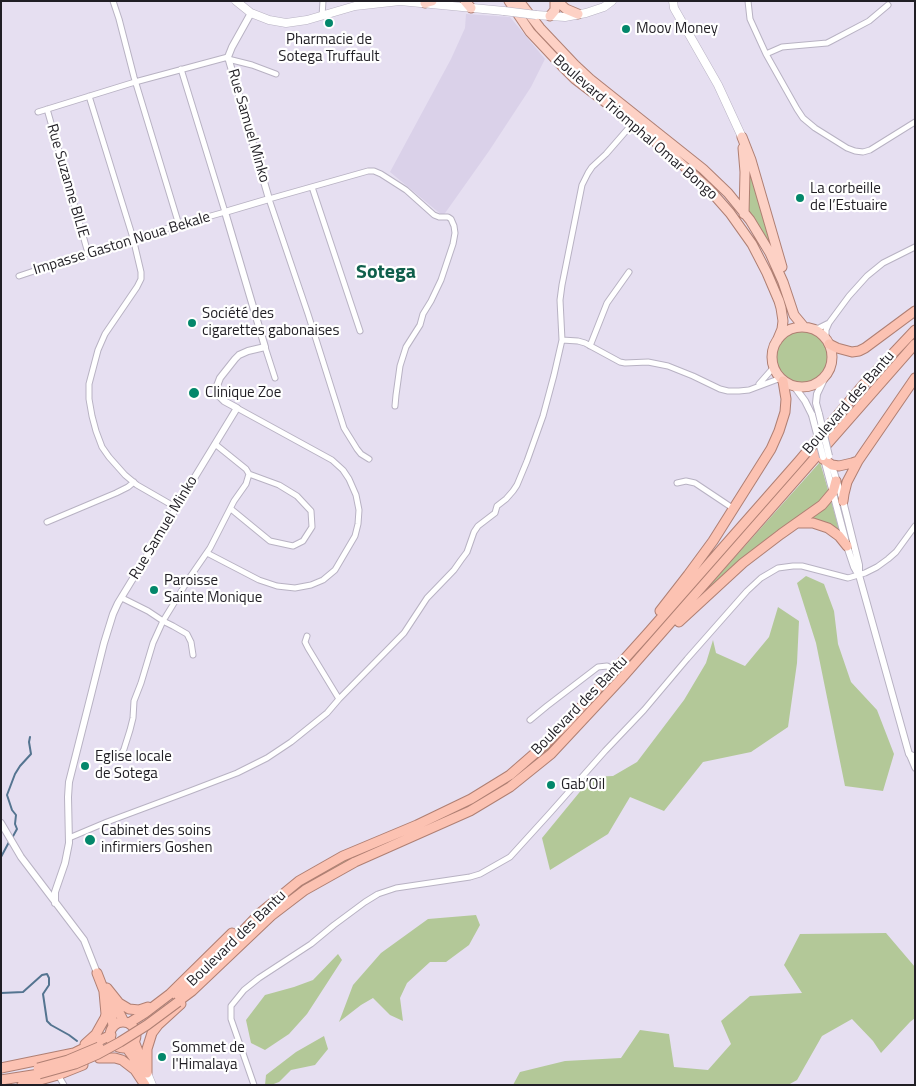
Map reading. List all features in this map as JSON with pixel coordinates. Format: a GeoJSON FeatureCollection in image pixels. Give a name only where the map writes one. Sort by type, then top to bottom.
{"type":"FeatureCollection","features":[{"type":"Feature","properties":{"kind":"highway"},"geometry":{"type":"LineString","coordinates":[[828,342],[837,348],[852,352],[859,351],[915,311]]}},
{"type":"Feature","properties":{"kind":"highway","name":"Boulevard des Bantu"},"geometry":{"type":"LineString","coordinates":[[179,1000],[260,913],[299,880],[343,856],[439,815],[471,799],[510,774],[542,748],[615,670],[799,461],[863,385],[915,330]]}},
{"type":"Feature","properties":{"kind":"highway","name":"Boulevard des Bantu"},"geometry":{"type":"LineString","coordinates":[[179,1000],[192,991],[271,916],[305,890],[355,862],[470,812],[498,796],[551,754],[620,680],[915,344]]}},
{"type":"Feature","properties":{"kind":"highway"},"geometry":{"type":"LineString","coordinates":[[843,501],[847,482],[858,461],[915,378]]}},
{"type":"Feature","properties":{"kind":"highway"},"geometry":{"type":"LineString","coordinates":[[631,652],[643,633],[704,554],[768,456],[782,424],[786,406],[786,393],[782,380]]}},
{"type":"Feature","properties":{"kind":"highway"},"geometry":{"type":"LineString","coordinates":[[827,459],[839,466],[858,461]]}},
{"type":"Feature","properties":{"kind":"highway"},"geometry":{"type":"LineString","coordinates":[[620,680],[682,618],[727,577],[822,505],[833,492],[836,481]]}},
{"type":"Feature","properties":{"kind":"highway"},"geometry":{"type":"LineString","coordinates":[[796,524],[813,523],[828,528],[839,536],[846,546]]}},
{"type":"Feature","properties":{"kind":"highway"},"geometry":{"type":"LineString","coordinates":[[1,1068],[76,1052],[112,1031],[117,1024],[126,1022],[160,1002],[273,898],[299,880]]}},
{"type":"Feature","properties":{"kind":"highway"},"geometry":{"type":"LineString","coordinates":[[97,973],[126,1022],[134,1027],[135,1039],[147,1073]]}},
{"type":"Feature","properties":{"kind":"highway"},"geometry":{"type":"LineString","coordinates":[[106,990],[119,1003],[129,1009],[139,1010],[160,1002]]}},
{"type":"Feature","properties":{"kind":"highway"},"geometry":{"type":"LineString","coordinates":[[106,990],[113,1042],[123,1047],[134,1058],[146,1085]]}},
{"type":"Feature","properties":{"kind":"highway"},"geometry":{"type":"LineString","coordinates":[[76,1052],[96,1034],[103,1024],[106,1014],[106,990]]}},
{"type":"Feature","properties":{"kind":"highway"},"geometry":{"type":"LineString","coordinates":[[22,1085],[58,1075],[131,1044],[179,1000]]}},
{"type":"Feature","properties":{"kind":"highway"},"geometry":{"type":"LineString","coordinates":[[1,1080],[74,1064],[98,1054],[134,1033],[179,1000]]}},
{"type":"Feature","properties":{"kind":"highway"},"geometry":{"type":"LineString","coordinates":[[147,1073],[147,1049],[152,1033],[179,1000]]}},
{"type":"Feature","properties":{"kind":"highway"},"geometry":{"type":"LineString","coordinates":[[99,1058],[122,1060],[135,1070],[146,1085]]}},
{"type":"Feature","properties":{"kind":"highway"},"geometry":{"type":"LineString","coordinates":[[1,1074],[39,1071]]}},
{"type":"Feature","properties":{"kind":"main road"},"geometry":{"type":"LineString","coordinates":[[236,1],[251,13],[269,20],[286,23],[307,20],[344,8],[368,4],[428,2],[565,17],[592,12],[612,1]]}},
{"type":"Feature","properties":{"kind":"main road","name":"Boulevard Triomphal Omar Bongo"},"geometry":{"type":"LineString","coordinates":[[509,1],[530,32],[562,66],[698,178],[722,203],[748,237],[779,301],[783,325],[777,340]]}},
{"type":"Feature","properties":{"kind":"main road","name":"Boulevard Triomphal Omar Bongo"},"geometry":{"type":"LineString","coordinates":[[519,1],[540,28],[590,79],[703,169],[728,193],[759,234],[783,282],[794,315],[808,328]]}},
{"type":"Feature","properties":{"kind":"main road"},"geometry":{"type":"LineString","coordinates":[[556,1],[566,9],[578,14]]}},
{"type":"Feature","properties":{"kind":"main road"},"geometry":{"type":"LineString","coordinates":[[550,16],[555,10],[556,1]]}},
{"type":"Feature","properties":{"kind":"main road"},"geometry":{"type":"LineString","coordinates":[[667,1],[673,4],[718,85],[748,152],[787,286],[790,303]]}},
{"type":"Feature","properties":{"kind":"main road"},"geometry":{"type":"LineString","coordinates":[[742,138],[746,172],[744,212],[749,232],[764,262],[767,273]]}},
{"type":"Feature","properties":{"kind":"main road"},"geometry":{"type":"LineString","coordinates":[[795,328],[808,328],[820,333],[828,342],[832,353],[832,362],[826,375],[817,383],[806,387],[794,386],[782,380],[774,367],[773,348],[777,340],[787,331],[795,328]]}},
{"type":"Feature","properties":{"kind":"main road"},"geometry":{"type":"LineString","coordinates":[[147,1073],[152,1085]]}},
{"type":"Feature","properties":{"kind":"street"},"geometry":{"type":"LineString","coordinates":[[113,1],[135,82],[179,225]]}},
{"type":"Feature","properties":{"kind":"street"},"geometry":{"type":"LineString","coordinates":[[322,16],[323,1]]}},
{"type":"Feature","properties":{"kind":"street"},"geometry":{"type":"LineString","coordinates":[[748,1],[750,19],[782,85],[803,118],[815,128],[846,148],[862,152],[870,150],[915,122]]}},
{"type":"Feature","properties":{"kind":"street"},"geometry":{"type":"LineString","coordinates":[[766,54],[782,47],[831,41],[869,20],[888,6]]}},
{"type":"Feature","properties":{"kind":"street","name":"Rue Samuel Minko"},"geometry":{"type":"LineString","coordinates":[[226,214],[269,199],[228,58],[251,13]]}},
{"type":"Feature","properties":{"kind":"street"},"geometry":{"type":"LineString","coordinates":[[38,112],[135,82],[228,58],[276,74]]}},
{"type":"Feature","properties":{"kind":"street"},"geometry":{"type":"LineString","coordinates":[[181,69],[275,378]]}},
{"type":"Feature","properties":{"kind":"street"},"geometry":{"type":"LineString","coordinates":[[89,96],[133,238],[139,261],[140,279],[131,297],[105,334],[98,350],[91,373],[89,399],[92,416],[102,447],[108,457],[134,482],[177,508]]}},
{"type":"Feature","properties":{"kind":"street","name":"Rue Suzanne BILIE"},"geometry":{"type":"LineString","coordinates":[[47,109],[88,254]]}},
{"type":"Feature","properties":{"kind":"street"},"geometry":{"type":"LineString","coordinates":[[69,838],[214,782],[267,758],[291,742],[327,713],[404,633],[427,598],[454,570],[467,552],[478,526],[495,513],[497,506],[506,499],[517,485],[527,461],[554,375],[562,340],[560,300],[582,185],[592,167],[633,123]]}},
{"type":"Feature","properties":{"kind":"street"},"geometry":{"type":"LineString","coordinates":[[369,459],[357,450],[344,428],[269,199],[368,171],[374,171],[406,190],[434,215],[451,218],[455,233],[453,244],[432,301],[420,325],[410,339],[403,356],[395,406]]}},
{"type":"Feature","properties":{"kind":"street"},"geometry":{"type":"LineString","coordinates":[[312,187],[360,331]]}},
{"type":"Feature","properties":{"kind":"street","name":"Impasse Gaston Noua Bekale"},"geometry":{"type":"LineString","coordinates":[[18,276],[133,238],[226,214]]}},
{"type":"Feature","properties":{"kind":"street"},"geometry":{"type":"LineString","coordinates":[[828,342],[826,330],[829,323],[855,288],[872,270],[915,248]]}},
{"type":"Feature","properties":{"kind":"street"},"geometry":{"type":"LineString","coordinates":[[590,346],[607,303],[629,272]]}},
{"type":"Feature","properties":{"kind":"street"},"geometry":{"type":"LineString","coordinates":[[808,328],[819,328],[829,323]]}},
{"type":"Feature","properties":{"kind":"street"},"geometry":{"type":"LineString","coordinates":[[562,340],[578,341],[620,362],[648,362],[668,366],[728,391],[745,391],[782,380]]}},
{"type":"Feature","properties":{"kind":"street"},"geometry":{"type":"LineString","coordinates":[[207,553],[259,580],[277,586],[295,588],[324,580],[335,570],[356,536],[359,510],[350,479],[344,470],[332,460],[236,408],[218,395],[217,386],[220,378],[235,359],[243,353],[265,347]]}},
{"type":"Feature","properties":{"kind":"street"},"geometry":{"type":"LineString","coordinates":[[758,387],[774,367]]}},
{"type":"Feature","properties":{"kind":"street"},"geometry":{"type":"LineString","coordinates":[[826,375],[817,394],[816,415],[833,492],[846,546],[859,575],[915,768]]}},
{"type":"Feature","properties":{"kind":"street"},"geometry":{"type":"LineString","coordinates":[[794,386],[816,415]]}},
{"type":"Feature","properties":{"kind":"street","name":"Rue Samuel Minko"},"geometry":{"type":"LineString","coordinates":[[55,903],[55,892],[67,856],[69,838],[68,782],[113,614],[236,408]]}},
{"type":"Feature","properties":{"kind":"street"},"geometry":{"type":"LineString","coordinates":[[215,444],[246,469],[249,474],[279,485],[297,496],[311,511],[312,527],[303,541],[293,546],[270,541],[230,508]]}},
{"type":"Feature","properties":{"kind":"street"},"geometry":{"type":"LineString","coordinates":[[827,459],[843,501],[859,565],[859,575]]}},
{"type":"Feature","properties":{"kind":"street"},"geometry":{"type":"LineString","coordinates":[[119,759],[130,730],[134,701],[142,683],[153,643],[163,621],[207,553],[230,508],[246,484],[249,474]]}},
{"type":"Feature","properties":{"kind":"street"},"geometry":{"type":"LineString","coordinates":[[677,483],[686,481],[695,483],[734,509]]}},
{"type":"Feature","properties":{"kind":"street"},"geometry":{"type":"LineString","coordinates":[[50,521],[128,488],[134,482]]}},
{"type":"Feature","properties":{"kind":"street"},"geometry":{"type":"LineString","coordinates":[[254,1085],[230,1019],[231,1006],[259,978],[311,944],[378,894],[396,888],[470,877],[480,874],[510,857],[648,706],[686,659],[747,592],[769,572],[778,568],[802,566],[848,578],[859,575],[877,567],[896,552],[915,526]]}},
{"type":"Feature","properties":{"kind":"street"},"geometry":{"type":"LineString","coordinates":[[122,598],[187,634],[191,642],[193,655]]}},
{"type":"Feature","properties":{"kind":"street"},"geometry":{"type":"LineString","coordinates":[[307,636],[308,648],[339,699]]}},
{"type":"Feature","properties":{"kind":"street"},"geometry":{"type":"LineString","coordinates":[[530,720],[598,667],[607,666],[615,670]]}},
{"type":"Feature","properties":{"kind":"street"},"geometry":{"type":"LineString","coordinates":[[1,823],[12,843],[41,884],[84,940],[97,973]]}},
{"type":"Feature","properties":{"kind":"street"},"geometry":{"type":"LineString","coordinates":[[41,884],[50,887],[54,886],[60,879]]}},
{"type":"Feature","properties":{"kind":"street"},"geometry":{"type":"LineString","coordinates":[[58,1075],[64,1085]]}},
{"type":"Feature","properties":{"kind":"shaded area"},"geometry":{"type":"Polygon","coordinates":[[[466,14],[510,17],[545,59],[531,87],[443,216],[390,172],[451,59],[465,28],[466,14]]]}},
{"type":"Feature","properties":{"kind":"green space"},"geometry":{"type":"Polygon","coordinates":[[[749,161],[763,212],[772,250],[748,209],[749,161]]]}},
{"type":"Feature","properties":{"kind":"green space"},"geometry":{"type":"Polygon","coordinates":[[[802,331],[816,335],[824,343],[828,357],[824,371],[816,379],[802,383],[788,379],[780,371],[776,357],[780,343],[788,335],[802,331]]]}},
{"type":"Feature","properties":{"kind":"green space"},"geometry":{"type":"Polygon","coordinates":[[[818,444],[819,449],[562,739],[525,772],[480,803],[307,885],[263,917],[248,932],[241,936],[291,890],[334,865],[469,805],[527,765],[818,444]]]}},
{"type":"Feature","properties":{"kind":"green space"},"geometry":{"type":"Polygon","coordinates":[[[820,462],[828,490],[825,498],[733,566],[694,603],[820,462]]]}},
{"type":"Feature","properties":{"kind":"green space"},"geometry":{"type":"Polygon","coordinates":[[[831,500],[840,533],[806,520],[831,500]]]}},
{"type":"Feature","properties":{"kind":"green space"},"geometry":{"type":"Polygon","coordinates":[[[806,576],[824,584],[834,611],[838,644],[851,682],[877,710],[894,754],[883,791],[845,786],[816,643],[797,583],[806,576]]]}},
{"type":"Feature","properties":{"kind":"green space"},"geometry":{"type":"Polygon","coordinates":[[[778,607],[799,621],[797,663],[788,727],[751,752],[703,762],[664,811],[630,797],[608,834],[550,870],[542,838],[592,777],[613,776],[637,762],[684,700],[706,663],[713,640],[716,653],[745,666],[769,637],[778,607]]]}},
{"type":"Feature","properties":{"kind":"green space"},"geometry":{"type":"Polygon","coordinates":[[[476,915],[480,925],[469,945],[446,962],[430,962],[407,983],[400,998],[403,1021],[390,1015],[373,998],[339,1022],[353,985],[381,953],[428,919],[476,915]]]}},
{"type":"Feature","properties":{"kind":"green space"},"geometry":{"type":"Polygon","coordinates":[[[886,933],[915,967],[915,1018],[881,1053],[873,1041],[852,1019],[822,1036],[797,1080],[788,1085],[513,1085],[520,1072],[565,1061],[621,1058],[640,1030],[669,1034],[674,1067],[708,1070],[731,1044],[721,1021],[750,996],[802,993],[784,965],[800,934],[886,933]]]}},
{"type":"Feature","properties":{"kind":"green space"},"geometry":{"type":"Polygon","coordinates":[[[338,954],[342,960],[307,1014],[289,1034],[265,1050],[251,1043],[246,1020],[265,995],[313,980],[338,954]]]}},
{"type":"Feature","properties":{"kind":"green space"},"geometry":{"type":"Polygon","coordinates":[[[324,1036],[328,1049],[315,1065],[291,1070],[279,1082],[265,1085],[266,1075],[296,1052],[324,1036]]]}},
{"type":"Feature","properties":{"kind":"waterway"},"geometry":{"type":"LineString","coordinates":[[12,838],[17,829],[15,824],[16,815],[12,810],[7,795],[15,774],[31,754],[30,737]]}},
{"type":"Feature","properties":{"kind":"waterway"},"geometry":{"type":"LineString","coordinates":[[1,857],[9,842]]}},
{"type":"Feature","properties":{"kind":"waterway"},"geometry":{"type":"LineString","coordinates":[[1,993],[23,992],[42,975],[47,974],[49,985],[43,994],[47,1021],[77,1041]]}},
{"type":"Feature","properties":{"kind":"place","name":"Pharmacie de Sotega Truffault"},"geometry":{"type":"Point","coordinates":[329,23]}},
{"type":"Feature","properties":{"kind":"place","name":"Moov Money"},"geometry":{"type":"Point","coordinates":[626,29]}},
{"type":"Feature","properties":{"kind":"place","name":"La corbeille de l’Estuaire"},"geometry":{"type":"Point","coordinates":[800,198]}},
{"type":"Feature","properties":{"kind":"place","name":"Société des cigarettes gabonaises"},"geometry":{"type":"Point","coordinates":[192,323]}},
{"type":"Feature","properties":{"kind":"place","name":"Clinique Zoe"},"geometry":{"type":"Point","coordinates":[194,393]}},
{"type":"Feature","properties":{"kind":"place","name":"Paroisse Sainte Monique"},"geometry":{"type":"Point","coordinates":[154,590]}},
{"type":"Feature","properties":{"kind":"place","name":"Eglise locale de Sotega"},"geometry":{"type":"Point","coordinates":[85,766]}},
{"type":"Feature","properties":{"kind":"place","name":"Gab’Oil"},"geometry":{"type":"Point","coordinates":[551,785]}},
{"type":"Feature","properties":{"kind":"place","name":"Cabinet des soins infirmiers Goshen"},"geometry":{"type":"Point","coordinates":[90,840]}},
{"type":"Feature","properties":{"kind":"place","name":"Sommet de l'Himalaya"},"geometry":{"type":"Point","coordinates":[162,1057]}},
{"type":"Feature","properties":{"kind":"district","name":"Sotega"},"geometry":{"type":"Point","coordinates":[386,273]}}]}
